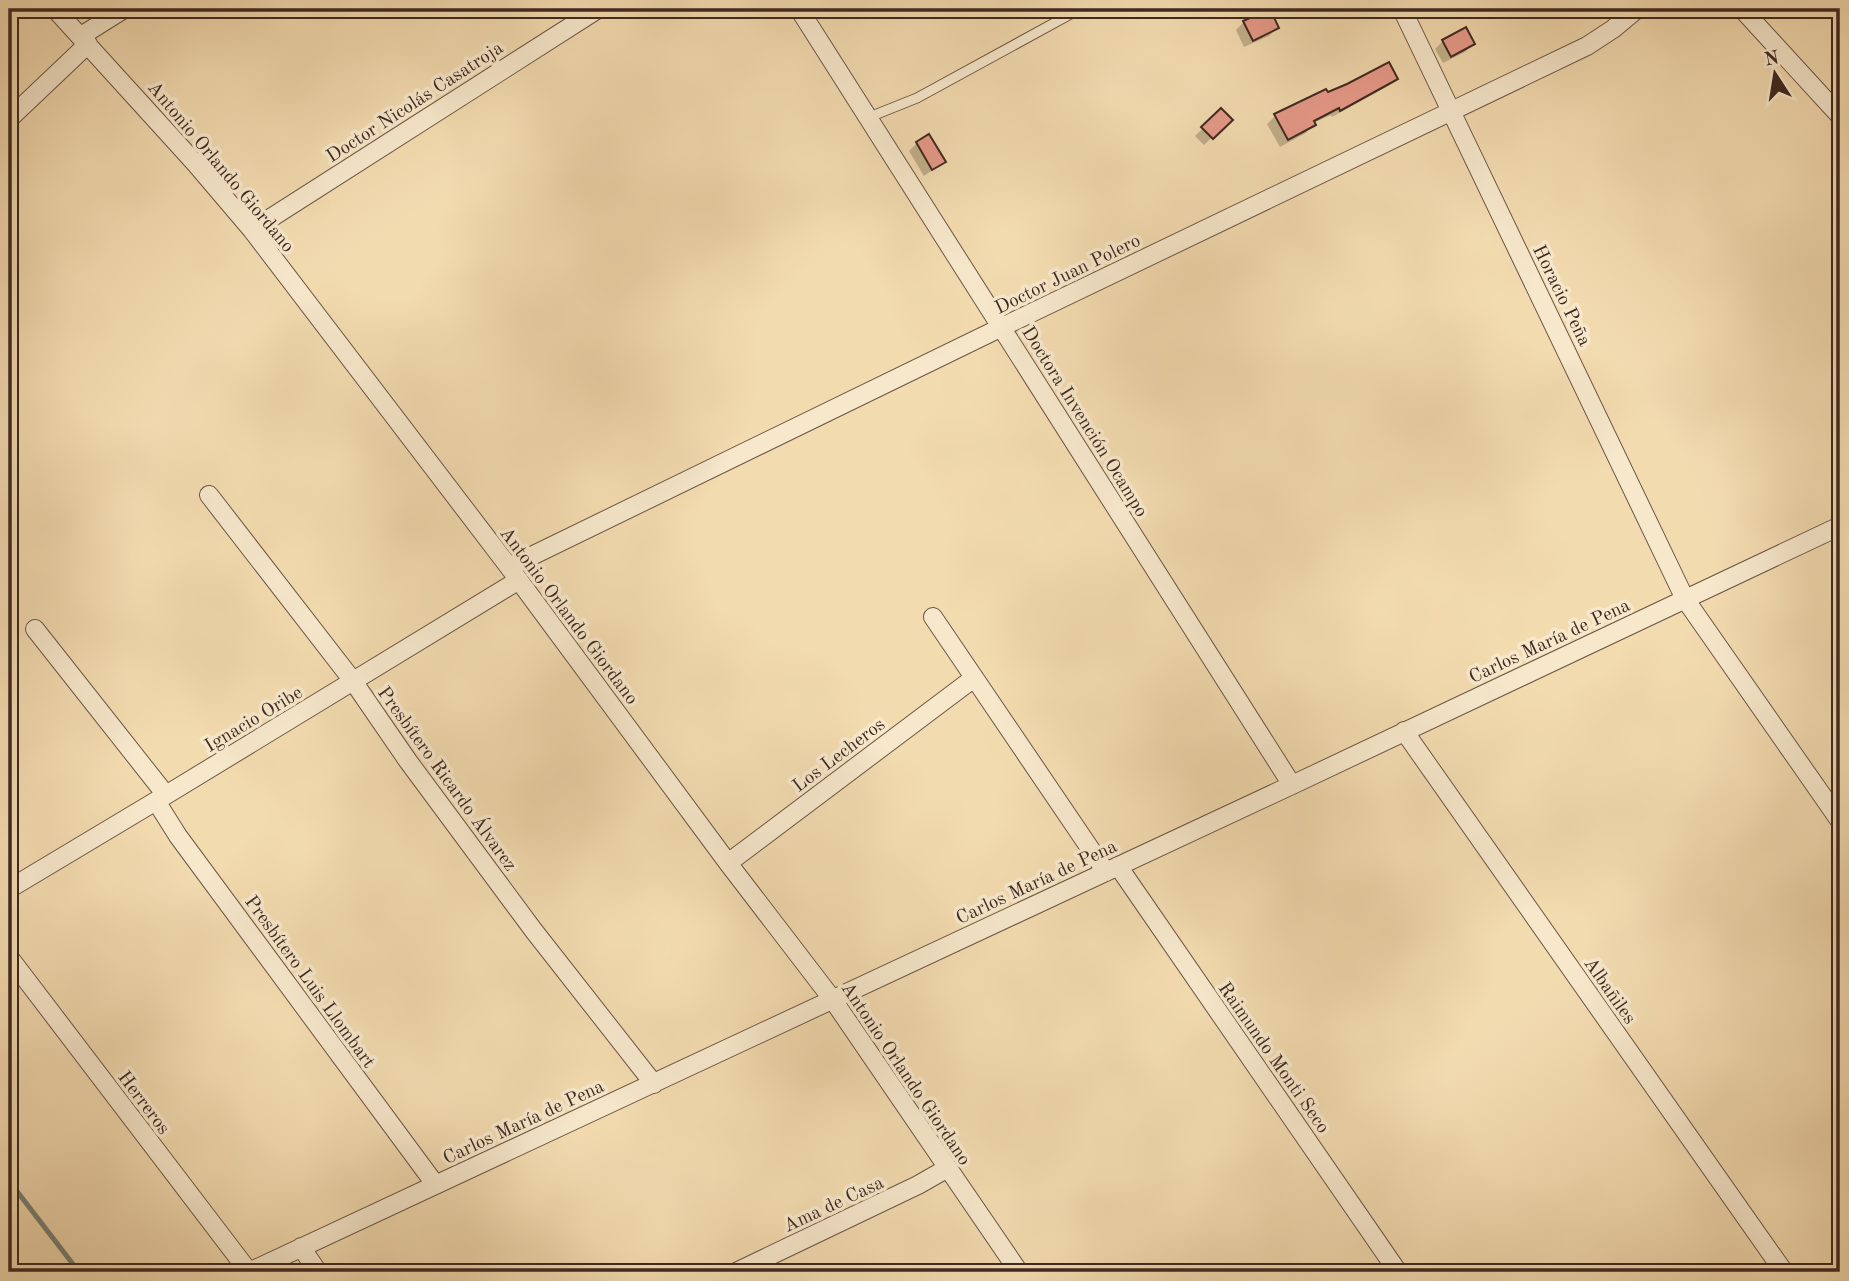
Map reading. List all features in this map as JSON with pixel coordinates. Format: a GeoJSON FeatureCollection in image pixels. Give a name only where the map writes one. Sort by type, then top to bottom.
{"type":"FeatureCollection","features":[{"type":"Feature","properties":{"kind":"street","name":"Antonio Orlando Giordano"},"geometry":{"type":"LineString","coordinates":[[55,9],[252,230],[833,1000],[1019,1272]]}},
{"type":"Feature","properties":{"kind":"street"},"geometry":{"type":"LineString","coordinates":[[9,119],[85,40],[124,9]]}},
{"type":"Feature","properties":{"kind":"street","name":"Doctor Nicolás Casatroja"},"geometry":{"type":"LineString","coordinates":[[252,230],[597,9]]}},
{"type":"Feature","properties":{"kind":"street","name":"Doctora Invención Ocampo"},"geometry":{"type":"LineString","coordinates":[[799,9],[1292,785]]}},
{"type":"Feature","properties":{"kind":"street","name":"Horacio Peña"},"geometry":{"type":"LineString","coordinates":[[1402,9],[1685,599],[1840,821]]}},
{"type":"Feature","properties":{"kind":"street","name":"Doctor Juan Polero"},"geometry":{"type":"LineString","coordinates":[[514,574],[1002,327],[1587,46],[1637,9]]}},
{"type":"Feature","properties":{"kind":"street"},"geometry":{"type":"LineString","coordinates":[[1742,9],[1840,116]]}},
{"type":"Feature","properties":{"kind":"street","name":"Presbítero Ricardo Álvarez"},"geometry":{"type":"LineString","coordinates":[[209,495],[354,681],[408,761],[491,874],[654,1084]]}},
{"type":"Feature","properties":{"kind":"street","name":"Carlos María de Pena"},"geometry":{"type":"LineString","coordinates":[[249,1272],[1840,526]]}},
{"type":"Feature","properties":{"kind":"street","name":"Ignacio Oribe"},"geometry":{"type":"LineString","coordinates":[[9,889],[354,681],[514,574]]}},
{"type":"Feature","properties":{"kind":"street","name":"Raimundo Monti Seco"},"geometry":{"type":"LineString","coordinates":[[933,617],[1398,1272]]}},
{"type":"Feature","properties":{"kind":"street","name":"Presbítero Luis Llombart"},"geometry":{"type":"LineString","coordinates":[[35,629],[161,798],[178,836],[435,1184]]}},
{"type":"Feature","properties":{"kind":"street","name":"Los Lecheros"},"geometry":{"type":"LineString","coordinates":[[728,863],[974,678]]}},
{"type":"Feature","properties":{"kind":"street","name":"Albañiles"},"geometry":{"type":"LineString","coordinates":[[1404,731],[1784,1272]]}},
{"type":"Feature","properties":{"kind":"street","name":"Herreros"},"geometry":{"type":"LineString","coordinates":[[9,957],[249,1272]]}},
{"type":"Feature","properties":{"kind":"street","name":"Ama de Casa"},"geometry":{"type":"LineString","coordinates":[[736,1272],[918,1185],[946,1168]]}},
{"type":"Feature","properties":{"kind":"street"},"geometry":{"type":"LineString","coordinates":[[301,1247],[318,1272]]}},
{"type":"Feature","properties":{"kind":"lane"},"geometry":{"type":"LineString","coordinates":[[867,118],[916,98],[1078,10]]}},
{"type":"Feature","properties":{"kind":"building"},"geometry":{"type":"Polygon","coordinates":[[[1270,9],[1279,28],[1253,41],[1243,21],[1270,9]]]}},
{"type":"Feature","properties":{"kind":"building"},"geometry":{"type":"Polygon","coordinates":[[[1466,27],[1475,44],[1451,57],[1442,40],[1466,27]]]}},
{"type":"Feature","properties":{"kind":"building"},"geometry":{"type":"Polygon","coordinates":[[[1389,62],[1398,79],[1340,111],[1339,108],[1314,121],[1316,125],[1288,140],[1274,114],[1326,89],[1328,92],[1347,84],[1389,62]]]}},
{"type":"Feature","properties":{"kind":"building"},"geometry":{"type":"Polygon","coordinates":[[[1221,108],[1233,120],[1213,139],[1201,127],[1221,108]]]}},
{"type":"Feature","properties":{"kind":"building"},"geometry":{"type":"Polygon","coordinates":[[[929,134],[946,162],[932,170],[916,142],[929,134]]]}},
{"type":"Feature","properties":{"kind":"waterway"},"geometry":{"type":"LineString","coordinates":[[9,1176],[16,1190],[79,1272]]}}]}
